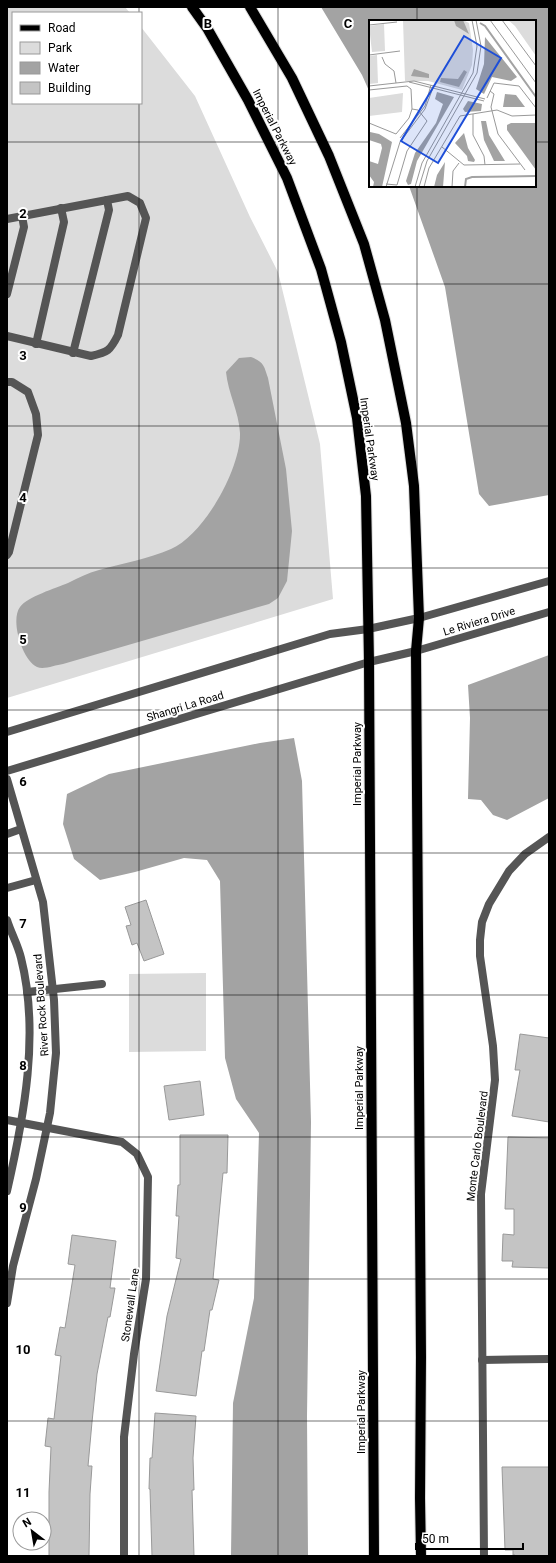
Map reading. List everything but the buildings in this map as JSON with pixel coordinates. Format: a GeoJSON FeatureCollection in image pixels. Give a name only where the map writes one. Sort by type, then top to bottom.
{"type":"FeatureCollection","features":[{"type":"Feature","properties":{"kind":"main road","name":"Imperial Parkway"},"geometry":{"type":"LineString","coordinates":[[192,7],[207,28],[248,100],[287,178],[321,269],[341,342],[357,418],[366,496],[369,662],[374,1556]]}},
{"type":"Feature","properties":{"kind":"main road"},"geometry":{"type":"LineString","coordinates":[[250,7],[292,78],[329,156],[364,244],[385,320],[406,423],[414,486],[419,618],[416,651],[421,1357],[420,1498],[422,1556]]}},
{"type":"Feature","properties":{"kind":"street"},"geometry":{"type":"LineString","coordinates":[[7,219],[128,196],[140,203],[146,218],[118,335],[112,347],[103,354],[91,356],[73,353],[7,336]]}},
{"type":"Feature","properties":{"kind":"street"},"geometry":{"type":"LineString","coordinates":[[73,353],[109,210],[107,200]]}},
{"type":"Feature","properties":{"kind":"street"},"geometry":{"type":"LineString","coordinates":[[36,344],[64,222],[61,208]]}},
{"type":"Feature","properties":{"kind":"street"},"geometry":{"type":"LineString","coordinates":[[7,294],[24,227],[22,216]]}},
{"type":"Feature","properties":{"kind":"street"},"geometry":{"type":"LineString","coordinates":[[7,382],[12,382],[28,392],[36,414],[38,436],[7,555]]}},
{"type":"Feature","properties":{"kind":"street","name":"Le Riviera Drive"},"geometry":{"type":"LineString","coordinates":[[368,629],[419,618],[549,581]]}},
{"type":"Feature","properties":{"kind":"street","name":"Le Riviera Drive"},"geometry":{"type":"LineString","coordinates":[[369,662],[416,651],[549,612]]}},
{"type":"Feature","properties":{"kind":"street"},"geometry":{"type":"LineString","coordinates":[[7,732],[330,634],[368,629]]}},
{"type":"Feature","properties":{"kind":"street","name":"Shangri La Road"},"geometry":{"type":"LineString","coordinates":[[7,771],[369,662]]}},
{"type":"Feature","properties":{"kind":"street","name":"River Rock Boulevard"},"geometry":{"type":"LineString","coordinates":[[7,779],[43,902],[52,989],[56,1053],[50,1112],[36,1179],[13,1266],[7,1303]]}},
{"type":"Feature","properties":{"kind":"street"},"geometry":{"type":"LineString","coordinates":[[7,834],[21,829]]}},
{"type":"Feature","properties":{"kind":"street","name":"Monte Carlo Boulevard"},"geometry":{"type":"LineString","coordinates":[[484,1556],[481,1194],[495,1080],[493,1046],[480,956],[480,940],[482,922],[489,904],[509,871],[524,854],[549,837]]}},
{"type":"Feature","properties":{"kind":"street"},"geometry":{"type":"LineString","coordinates":[[7,888],[36,880]]}},
{"type":"Feature","properties":{"kind":"street","name":"River Rock Boulevard"},"geometry":{"type":"LineString","coordinates":[[7,920],[21,956],[27,992],[29,1018],[27,1087],[7,1191]]}},
{"type":"Feature","properties":{"kind":"street"},"geometry":{"type":"LineString","coordinates":[[27,992],[102,984]]}},
{"type":"Feature","properties":{"kind":"street","name":"Stonewall Lane"},"geometry":{"type":"LineString","coordinates":[[7,1120],[47,1126],[122,1142],[137,1154],[148,1177],[146,1279],[134,1354],[124,1437],[124,1556]]}},
{"type":"Feature","properties":{"kind":"street"},"geometry":{"type":"LineString","coordinates":[[482,1360],[549,1359]]}},
{"type":"Feature","properties":{"kind":"green space"},"geometry":{"type":"Polygon","coordinates":[[[7,7],[125,7],[129,12],[12,12],[12,104],[142,104],[142,28],[195,96],[250,217],[278,272],[320,444],[333,599],[7,698],[7,7]]]}},
{"type":"Feature","properties":{"kind":"green space"},"geometry":{"type":"Polygon","coordinates":[[[206,973],[206,1051],[129,1052],[129,974],[206,973]]]}},
{"type":"Feature","properties":{"kind":"water"},"geometry":{"type":"Polygon","coordinates":[[[321,7],[549,7],[549,495],[489,506],[479,494],[445,287],[409,187],[536,187],[536,20],[369,20],[369,91],[362,75],[321,7]]]}},
{"type":"Feature","properties":{"kind":"water"},"geometry":{"type":"Polygon","coordinates":[[[251,357],[263,365],[268,378],[286,469],[292,531],[287,581],[278,598],[269,604],[63,664],[46,668],[37,667],[32,663],[22,648],[17,630],[17,613],[24,603],[42,593],[79,577],[171,549],[196,530],[208,515],[227,481],[239,447],[239,425],[226,372],[239,358],[251,357]]]}},
{"type":"Feature","properties":{"kind":"water"},"geometry":{"type":"Polygon","coordinates":[[[549,655],[549,798],[507,820],[493,815],[481,800],[468,799],[470,718],[468,685],[549,655]]]}},
{"type":"Feature","properties":{"kind":"water"},"geometry":{"type":"Polygon","coordinates":[[[294,738],[302,781],[311,1122],[307,1416],[308,1556],[231,1556],[233,1403],[254,1298],[259,1133],[236,1099],[225,1058],[220,881],[207,860],[184,858],[100,880],[74,859],[63,824],[67,794],[109,774],[260,743],[294,738]]]}}]}
